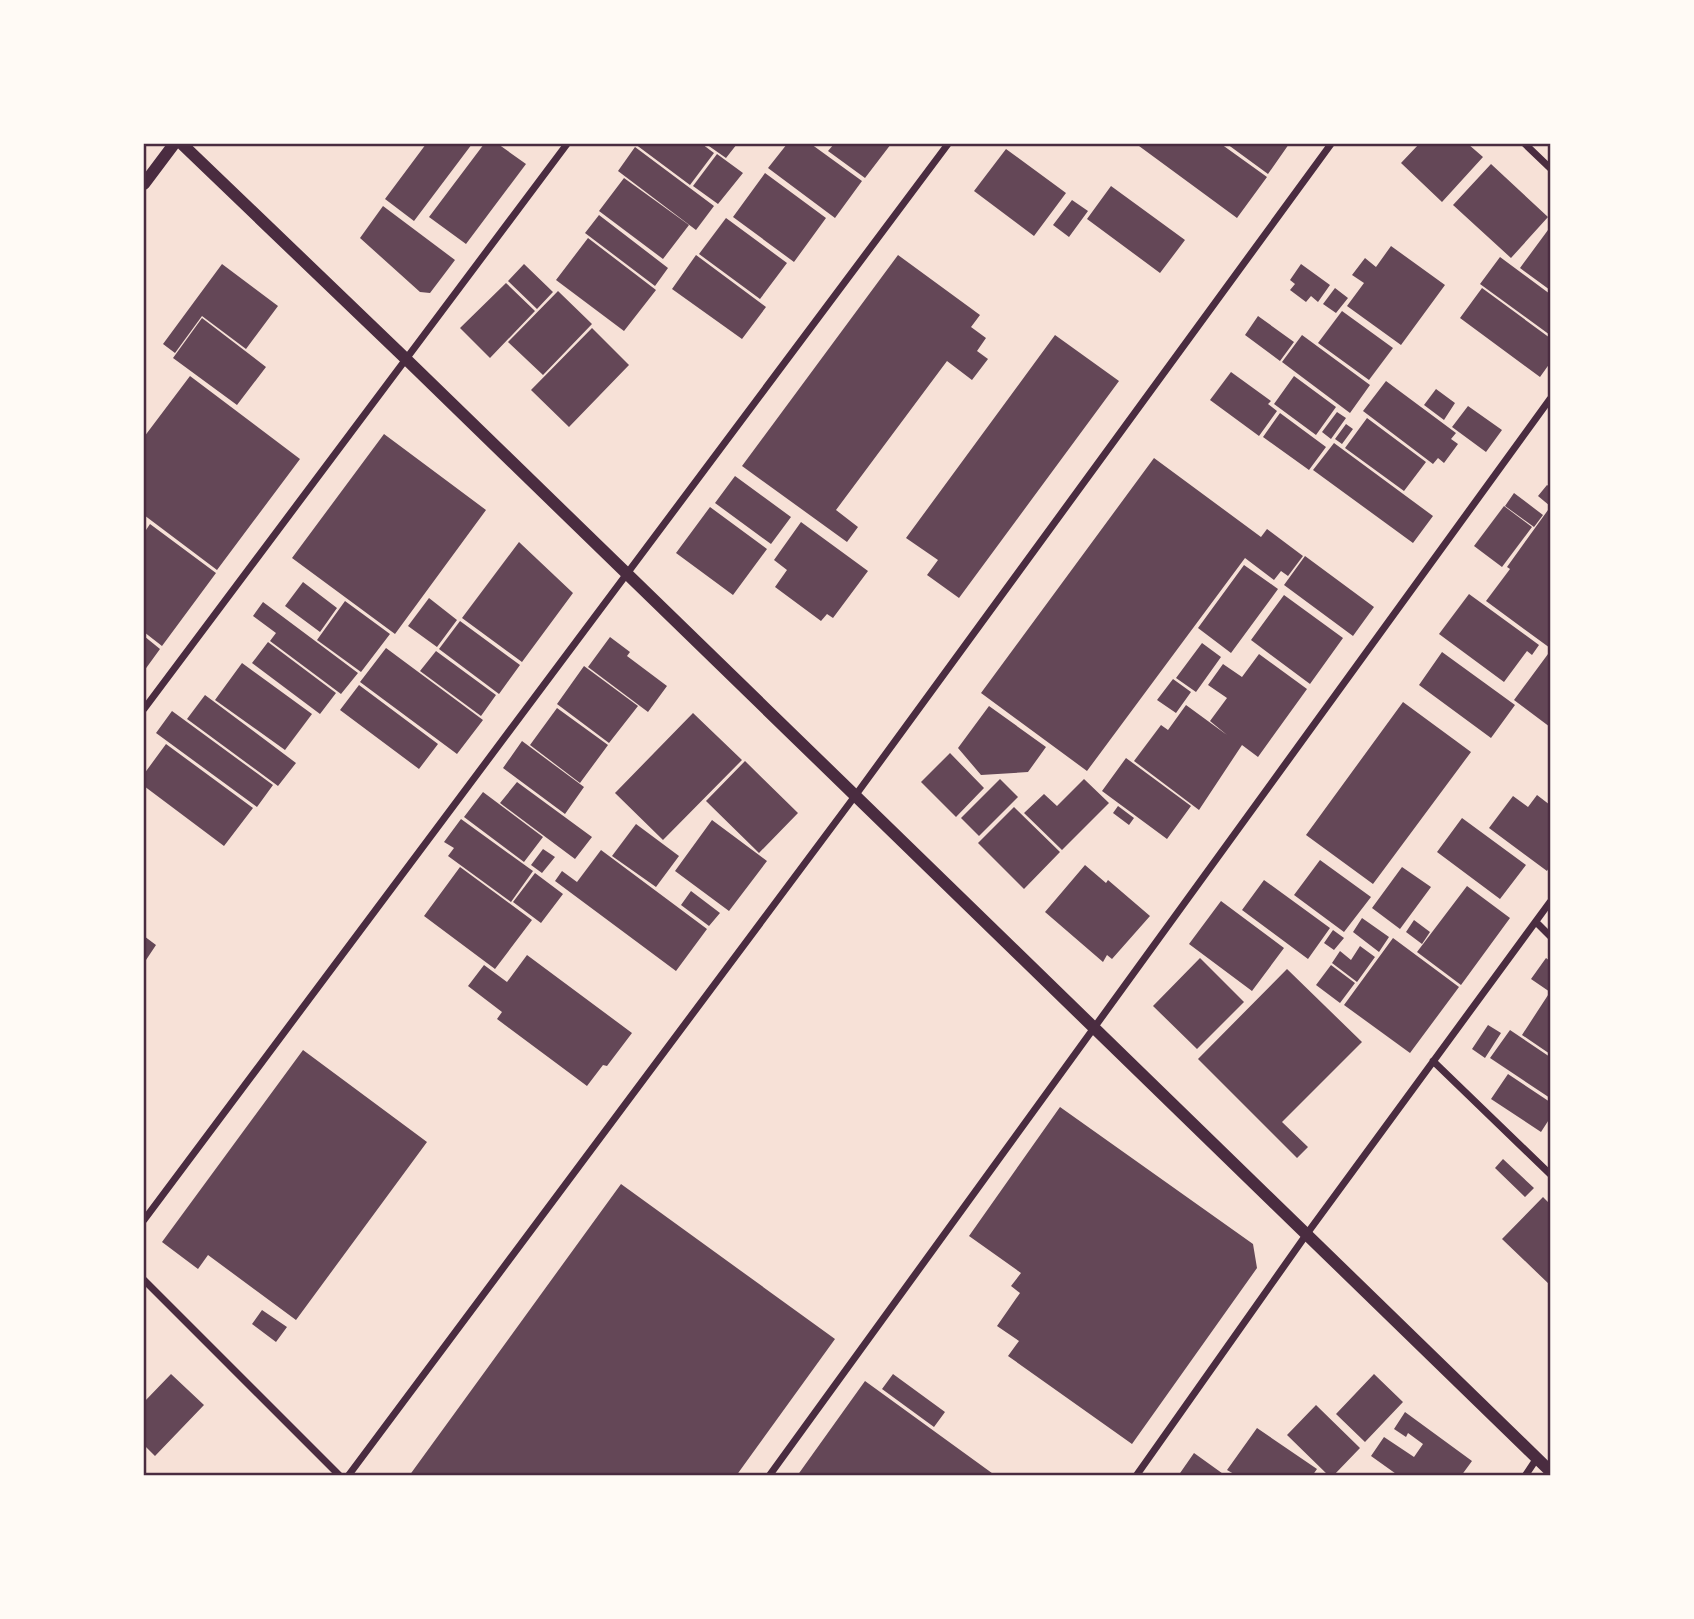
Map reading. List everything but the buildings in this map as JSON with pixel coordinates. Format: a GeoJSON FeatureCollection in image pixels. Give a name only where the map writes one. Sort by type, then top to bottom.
{"type":"FeatureCollection","features":[{"type":"Feature","properties":{"kind":"street"},"geometry":{"type":"LineString","coordinates":[[144,184],[174,144]]}},
{"type":"Feature","properties":{"kind":"street"},"geometry":{"type":"LineString","coordinates":[[181,144],[406,359],[1550,1471]]}},
{"type":"Feature","properties":{"kind":"street"},"geometry":{"type":"LineString","coordinates":[[144,709],[567,144]]}},
{"type":"Feature","properties":{"kind":"street"},"geometry":{"type":"LineString","coordinates":[[144,1220],[948,144]]}},
{"type":"Feature","properties":{"kind":"street"},"geometry":{"type":"LineString","coordinates":[[348,1475],[855,796],[1331,144]]}},
{"type":"Feature","properties":{"kind":"street"},"geometry":{"type":"LineString","coordinates":[[1525,144],[1550,168]]}},
{"type":"Feature","properties":{"kind":"street"},"geometry":{"type":"LineString","coordinates":[[769,1475],[1550,399]]}},
{"type":"Feature","properties":{"kind":"street"},"geometry":{"type":"LineString","coordinates":[[1136,1475],[1306,1235],[1550,902]]}},
{"type":"Feature","properties":{"kind":"street"},"geometry":{"type":"LineString","coordinates":[[1536,922],[1550,936]]}},
{"type":"Feature","properties":{"kind":"street"},"geometry":{"type":"LineString","coordinates":[[1433,1061],[1550,1174]]}},
{"type":"Feature","properties":{"kind":"street"},"geometry":{"type":"LineString","coordinates":[[144,1280],[340,1475]]}},
{"type":"Feature","properties":{"kind":"street"},"geometry":{"type":"LineString","coordinates":[[1525,1475],[1537,1458]]}}]}
